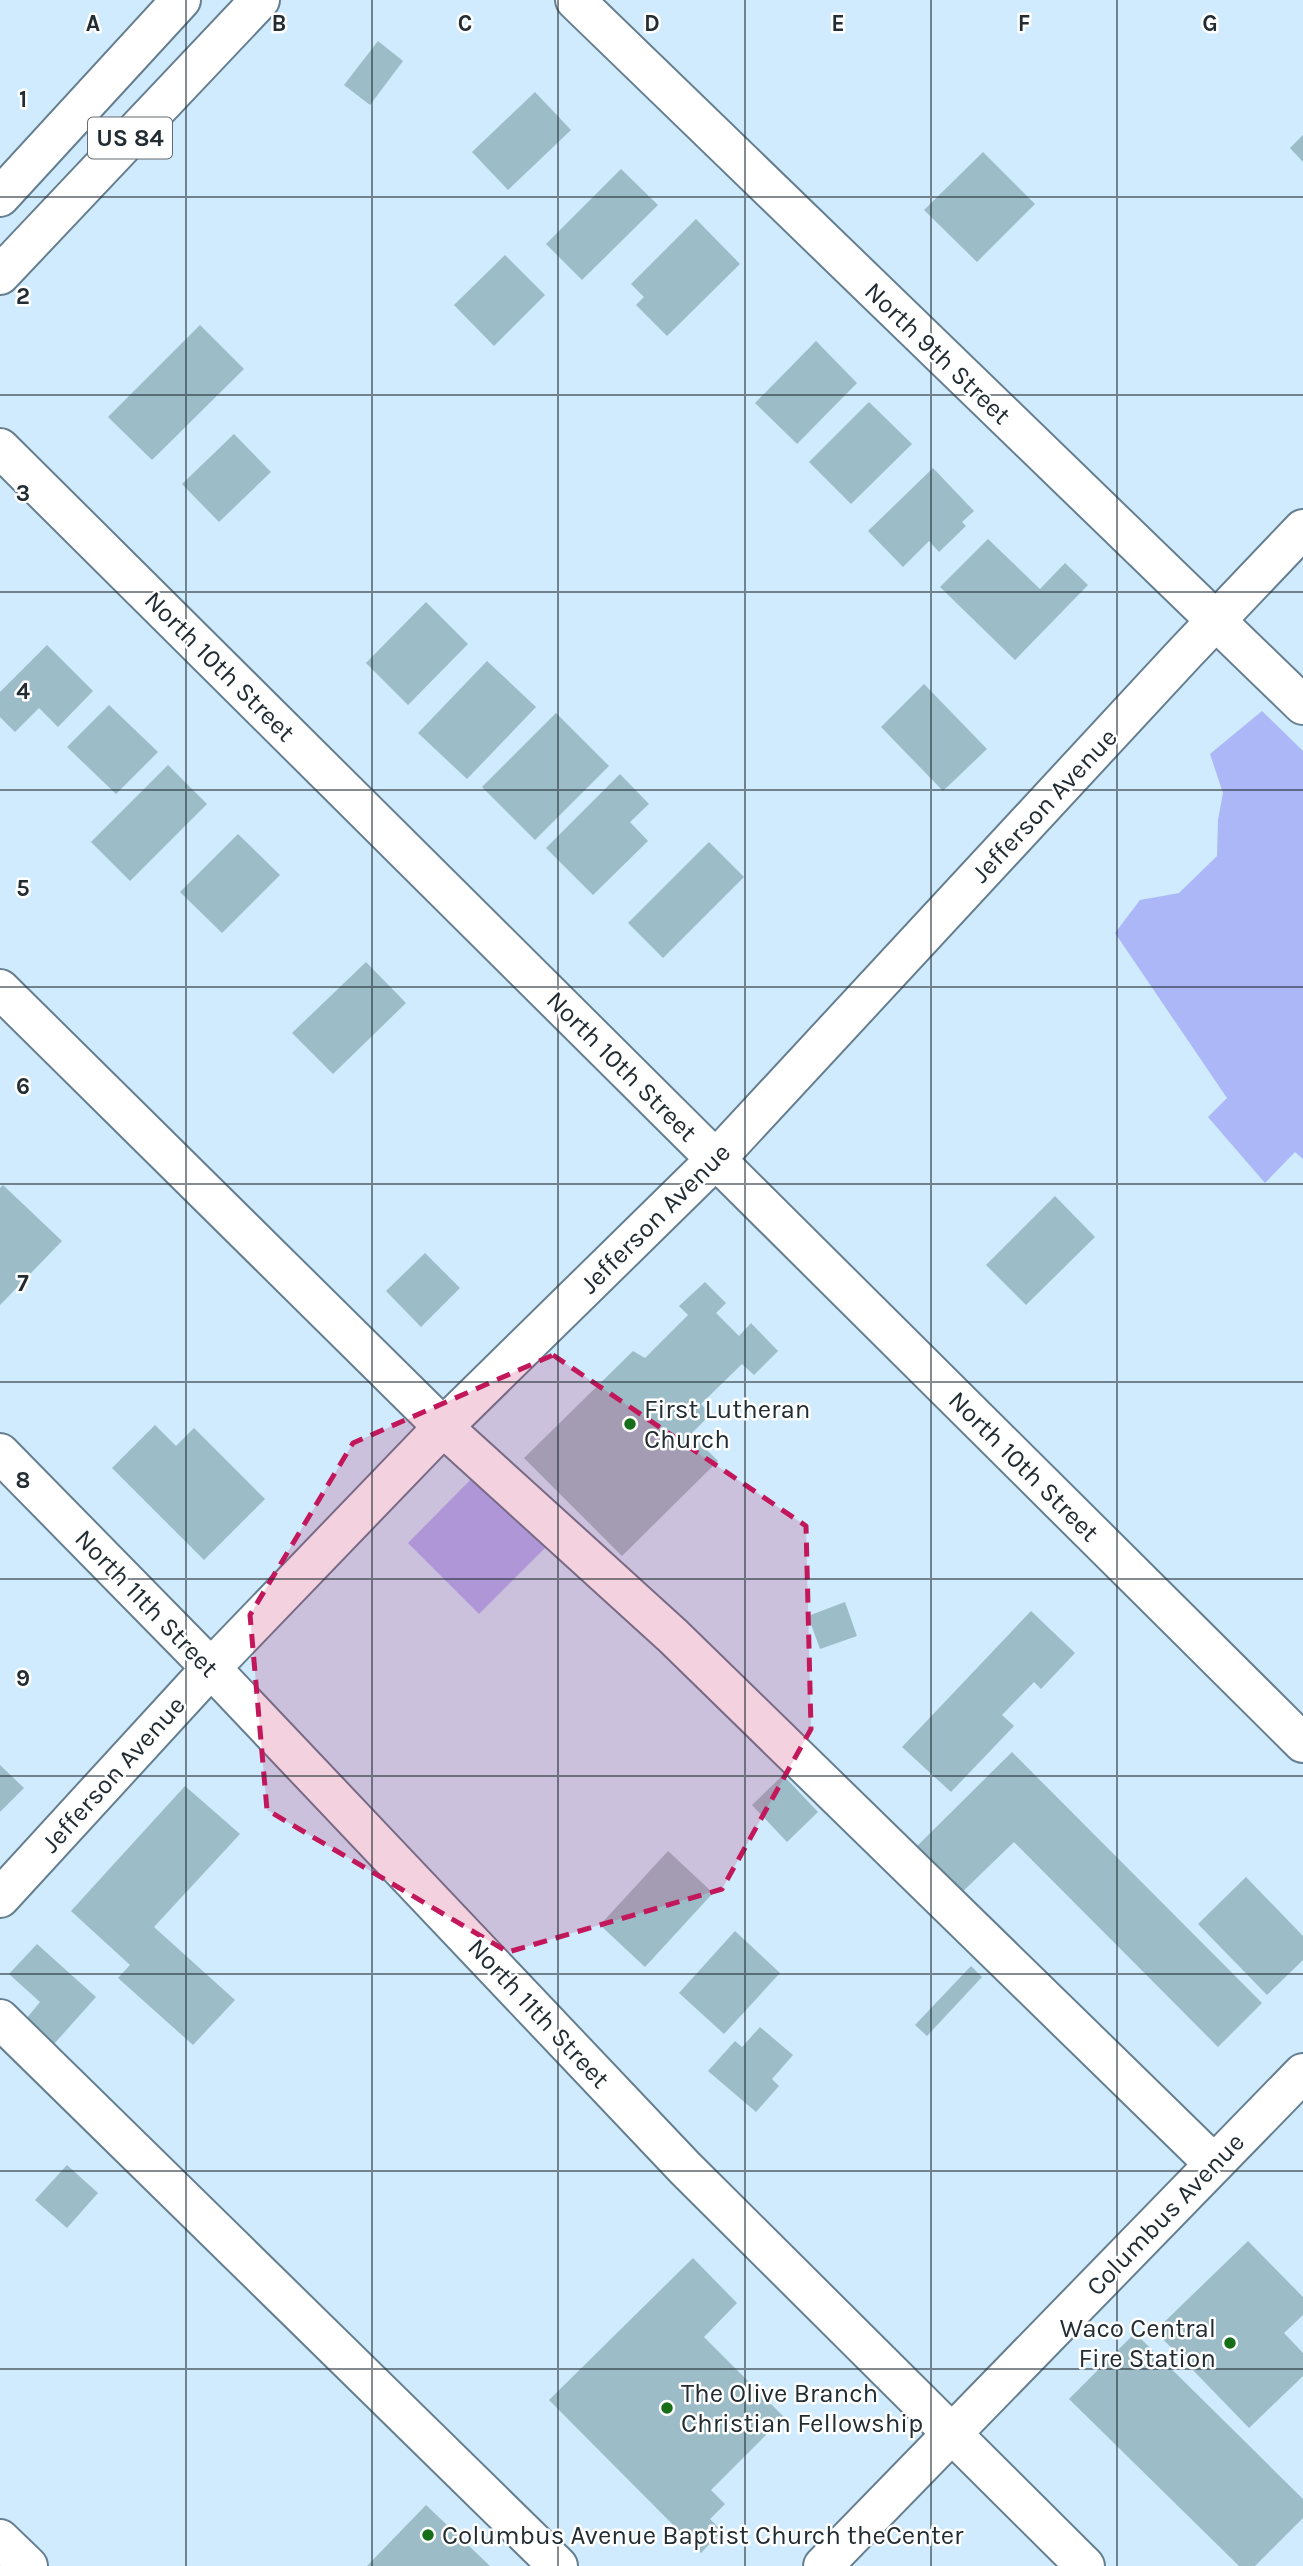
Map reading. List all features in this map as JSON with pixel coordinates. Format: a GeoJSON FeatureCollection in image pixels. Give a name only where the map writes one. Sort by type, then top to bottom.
{"type":"FeatureCollection","features":[{"type":"Feature","properties":{"kind":"street","name":"US 84"},"geometry":{"type":"LineString","coordinates":[[0,197],[181,0]]}},
{"type":"Feature","properties":{"kind":"street","name":"US 84"},"geometry":{"type":"LineString","coordinates":[[0,275],[260,0]]}},
{"type":"Feature","properties":{"kind":"street","name":"North 9th Street"},"geometry":{"type":"LineString","coordinates":[[575,0],[1303,705]]}},
{"type":"Feature","properties":{"kind":"street","name":"North 10th Street"},"geometry":{"type":"LineString","coordinates":[[0,448],[1303,1743]]}},
{"type":"Feature","properties":{"kind":"street","name":"Jefferson Avenue"},"geometry":{"type":"LineString","coordinates":[[0,1898],[211,1668],[443,1427],[716,1159],[1303,529]]}},
{"type":"Feature","properties":{"kind":"street"},"geometry":{"type":"LineString","coordinates":[[0,989],[443,1427],[673,1636],[1214,2164]]}},
{"type":"Feature","properties":{"kind":"street","name":"North 11th Street"},"geometry":{"type":"LineString","coordinates":[[0,1453],[211,1668],[685,2168],[1086,2566]]}},
{"type":"Feature","properties":{"kind":"street"},"geometry":{"type":"LineString","coordinates":[[0,2019],[558,2566]]}},
{"type":"Feature","properties":{"kind":"street","name":"Columbus Avenue"},"geometry":{"type":"LineString","coordinates":[[823,2566],[1303,2073]]}},
{"type":"Feature","properties":{"kind":"street"},"geometry":{"type":"LineString","coordinates":[[0,2539],[28,2566]]}},
{"type":"Feature","properties":{"kind":"highlighted area"},"geometry":{"type":"Polygon","coordinates":[[[553,1355],[806,1526],[811,1729],[722,1889],[508,1952],[267,1810],[250,1615],[353,1443],[553,1355]]]}},
{"type":"Feature","properties":{"kind":"shaded area"},"geometry":{"type":"Polygon","coordinates":[[[1262,711],[1303,751],[1303,1159],[1295,1152],[1265,1183],[1208,1117],[1227,1098],[1115,933],[1140,900],[1179,893],[1217,856],[1218,820],[1223,793],[1210,754],[1262,711]]]}},
{"type":"Feature","properties":{"kind":"shaded area"},"geometry":{"type":"Polygon","coordinates":[[[480,1470],[552,1541],[479,1614],[408,1543],[480,1470]]]}},
{"type":"Feature","properties":{"kind":"building"},"geometry":{"type":"Polygon","coordinates":[[[378,41],[403,61],[370,105],[344,85],[378,41]]]}},
{"type":"Feature","properties":{"kind":"building"},"geometry":{"type":"Polygon","coordinates":[[[535,92],[571,130],[508,190],[472,152],[535,92]]]}},
{"type":"Feature","properties":{"kind":"building"},"geometry":{"type":"Polygon","coordinates":[[[1303,135],[1303,162],[1290,148],[1303,135]]]}},
{"type":"Feature","properties":{"kind":"building"},"geometry":{"type":"Polygon","coordinates":[[[983,152],[1035,204],[977,262],[924,210],[983,152]]]}},
{"type":"Feature","properties":{"kind":"building"},"geometry":{"type":"Polygon","coordinates":[[[621,169],[658,205],[582,280],[546,244],[621,169]]]}},
{"type":"Feature","properties":{"kind":"building"},"geometry":{"type":"Polygon","coordinates":[[[696,219],[740,264],[667,336],[636,305],[644,297],[631,284],[696,219]]]}},
{"type":"Feature","properties":{"kind":"building"},"geometry":{"type":"Polygon","coordinates":[[[505,255],[545,295],[494,346],[454,305],[505,255]]]}},
{"type":"Feature","properties":{"kind":"building"},"geometry":{"type":"Polygon","coordinates":[[[200,325],[244,369],[152,460],[108,417],[200,325]]]}},
{"type":"Feature","properties":{"kind":"building"},"geometry":{"type":"Polygon","coordinates":[[[816,341],[857,383],[797,444],[755,403],[816,341]]]}},
{"type":"Feature","properties":{"kind":"building"},"geometry":{"type":"Polygon","coordinates":[[[869,402],[912,444],[851,504],[809,462],[869,402]]]}},
{"type":"Feature","properties":{"kind":"building"},"geometry":{"type":"Polygon","coordinates":[[[234,434],[271,472],[219,522],[182,484],[234,434]]]}},
{"type":"Feature","properties":{"kind":"building"},"geometry":{"type":"Polygon","coordinates":[[[933,468],[974,511],[962,522],[966,526],[939,552],[929,541],[903,567],[868,531],[933,468]]]}},
{"type":"Feature","properties":{"kind":"building"},"geometry":{"type":"Polygon","coordinates":[[[988,539],[1040,589],[1065,563],[1088,585],[1015,660],[940,587],[988,539]]]}},
{"type":"Feature","properties":{"kind":"building"},"geometry":{"type":"Polygon","coordinates":[[[426,602],[468,644],[408,705],[366,663],[426,602]]]}},
{"type":"Feature","properties":{"kind":"building"},"geometry":{"type":"Polygon","coordinates":[[[47,645],[93,691],[58,727],[39,708],[15,732],[0,717],[0,692],[47,645]]]}},
{"type":"Feature","properties":{"kind":"building"},"geometry":{"type":"Polygon","coordinates":[[[487,661],[536,707],[467,779],[418,733],[487,661]]]}},
{"type":"Feature","properties":{"kind":"building"},"geometry":{"type":"Polygon","coordinates":[[[924,684],[987,749],[943,791],[881,727],[924,684]]]}},
{"type":"Feature","properties":{"kind":"building"},"geometry":{"type":"Polygon","coordinates":[[[109,705],[158,752],[116,794],[67,747],[109,705]]]}},
{"type":"Feature","properties":{"kind":"building"},"geometry":{"type":"Polygon","coordinates":[[[556,713],[609,766],[535,840],[482,787],[556,713]]]}},
{"type":"Feature","properties":{"kind":"building"},"geometry":{"type":"Polygon","coordinates":[[[168,765],[207,804],[130,881],[91,842],[168,765]]]}},
{"type":"Feature","properties":{"kind":"building"},"geometry":{"type":"Polygon","coordinates":[[[620,774],[649,804],[630,822],[648,841],[593,895],[546,848],[620,774]]]}},
{"type":"Feature","properties":{"kind":"building"},"geometry":{"type":"Polygon","coordinates":[[[238,834],[280,875],[222,933],[180,892],[238,834]]]}},
{"type":"Feature","properties":{"kind":"building"},"geometry":{"type":"Polygon","coordinates":[[[709,842],[744,877],[663,958],[628,923],[709,842]]]}},
{"type":"Feature","properties":{"kind":"building"},"geometry":{"type":"Polygon","coordinates":[[[366,962],[406,1003],[333,1074],[292,1033],[366,962]]]}},
{"type":"Feature","properties":{"kind":"building"},"geometry":{"type":"Polygon","coordinates":[[[3,1185],[62,1241],[0,1305],[0,1188],[3,1185]]]}},
{"type":"Feature","properties":{"kind":"building"},"geometry":{"type":"Polygon","coordinates":[[[1055,1196],[1095,1237],[1026,1305],[986,1265],[1055,1196]]]}},
{"type":"Feature","properties":{"kind":"building"},"geometry":{"type":"Polygon","coordinates":[[[425,1253],[460,1288],[421,1327],[386,1291],[425,1253]]]}},
{"type":"Feature","properties":{"kind":"building","name":"First Lutheran Church"},"geometry":{"type":"Polygon","coordinates":[[[705,1282],[726,1303],[716,1313],[739,1336],[751,1323],[778,1351],[754,1375],[742,1364],[701,1404],[711,1414],[691,1434],[718,1461],[622,1556],[524,1458],[633,1351],[645,1358],[688,1315],[679,1306],[705,1282]]]}},
{"type":"Feature","properties":{"kind":"building"},"geometry":{"type":"Polygon","coordinates":[[[155,1425],[176,1446],[194,1428],[265,1499],[204,1560],[112,1468],[155,1425]]]}},
{"type":"Feature","properties":{"kind":"building"},"geometry":{"type":"Polygon","coordinates":[[[845,1602],[857,1636],[820,1649],[808,1616],[845,1602]]]}},
{"type":"Feature","properties":{"kind":"building"},"geometry":{"type":"Polygon","coordinates":[[[1031,1611],[1075,1653],[1041,1689],[1034,1682],[1002,1715],[1014,1726],[951,1792],[902,1747],[1031,1611]]]}},
{"type":"Feature","properties":{"kind":"building"},"geometry":{"type":"Polygon","coordinates":[[[1012,1752],[1262,2003],[1218,2047],[1014,1842],[954,1900],[909,1854],[1012,1752]]]}},
{"type":"Feature","properties":{"kind":"building"},"geometry":{"type":"Polygon","coordinates":[[[0,1765],[24,1788],[0,1812],[0,1765]]]}},
{"type":"Feature","properties":{"kind":"building"},"geometry":{"type":"Polygon","coordinates":[[[783,1775],[818,1812],[787,1842],[752,1805],[783,1775]]]}},
{"type":"Feature","properties":{"kind":"building"},"geometry":{"type":"Polygon","coordinates":[[[185,1786],[240,1834],[154,1927],[235,2000],[193,2045],[118,1978],[130,1965],[71,1911],[185,1786]]]}},
{"type":"Feature","properties":{"kind":"building"},"geometry":{"type":"Polygon","coordinates":[[[668,1851],[713,1893],[645,1967],[600,1925],[668,1851]]]}},
{"type":"Feature","properties":{"kind":"building"},"geometry":{"type":"Polygon","coordinates":[[[1246,1877],[1303,1936],[1303,1960],[1267,1995],[1198,1924],[1246,1877]]]}},
{"type":"Feature","properties":{"kind":"building"},"geometry":{"type":"Polygon","coordinates":[[[735,1931],[780,1973],[724,2034],[679,1993],[735,1931]]]}},
{"type":"Feature","properties":{"kind":"building"},"geometry":{"type":"Polygon","coordinates":[[[37,1944],[96,1997],[54,2044],[26,2019],[40,2002],[9,1974],[37,1944]]]}},
{"type":"Feature","properties":{"kind":"building"},"geometry":{"type":"Polygon","coordinates":[[[971,1966],[982,1977],[927,2036],[915,2025],[971,1966]]]}},
{"type":"Feature","properties":{"kind":"building"},"geometry":{"type":"Polygon","coordinates":[[[760,2027],[793,2055],[772,2079],[779,2086],[756,2112],[708,2071],[735,2041],[742,2047],[760,2027]]]}},
{"type":"Feature","properties":{"kind":"building"},"geometry":{"type":"Polygon","coordinates":[[[67,2165],[98,2193],[67,2228],[35,2200],[67,2165]]]}},
{"type":"Feature","properties":{"kind":"building","name":"Waco Central Fire Station"},"geometry":{"type":"Polygon","coordinates":[[[1248,2241],[1303,2297],[1303,2315],[1284,2333],[1303,2353],[1303,2376],[1249,2428],[1155,2331],[1248,2241]]]}},
{"type":"Feature","properties":{"kind":"building","name":"The Olive Branch Christian Fellowship"},"geometry":{"type":"Polygon","coordinates":[[[693,2258],[737,2303],[704,2337],[784,2417],[711,2490],[725,2504],[710,2519],[722,2531],[701,2553],[549,2400],[693,2258]]]}},
{"type":"Feature","properties":{"kind":"building"},"geometry":{"type":"Polygon","coordinates":[[[1135,2333],[1303,2499],[1303,2518],[1255,2566],[1239,2566],[1069,2399],[1135,2333]]]}},
{"type":"Feature","properties":{"kind":"building","name":"Columbus Avenue Baptist Church theCenter"},"geometry":{"type":"Polygon","coordinates":[[[426,2505],[490,2566],[367,2566],[426,2505]]]}},
{"type":"Feature","properties":{"kind":"place","name":"First Lutheran Church"},"geometry":{"type":"Point","coordinates":[630,1424]}},
{"type":"Feature","properties":{"kind":"place","name":"Waco Central Fire Station"},"geometry":{"type":"Point","coordinates":[1230,2343]}},
{"type":"Feature","properties":{"kind":"place","name":"The Olive Branch Christian Fellowship"},"geometry":{"type":"Point","coordinates":[667,2408]}},
{"type":"Feature","properties":{"kind":"place","name":"Columbus Avenue Baptist Church theCenter"},"geometry":{"type":"Point","coordinates":[428,2535]}}]}
